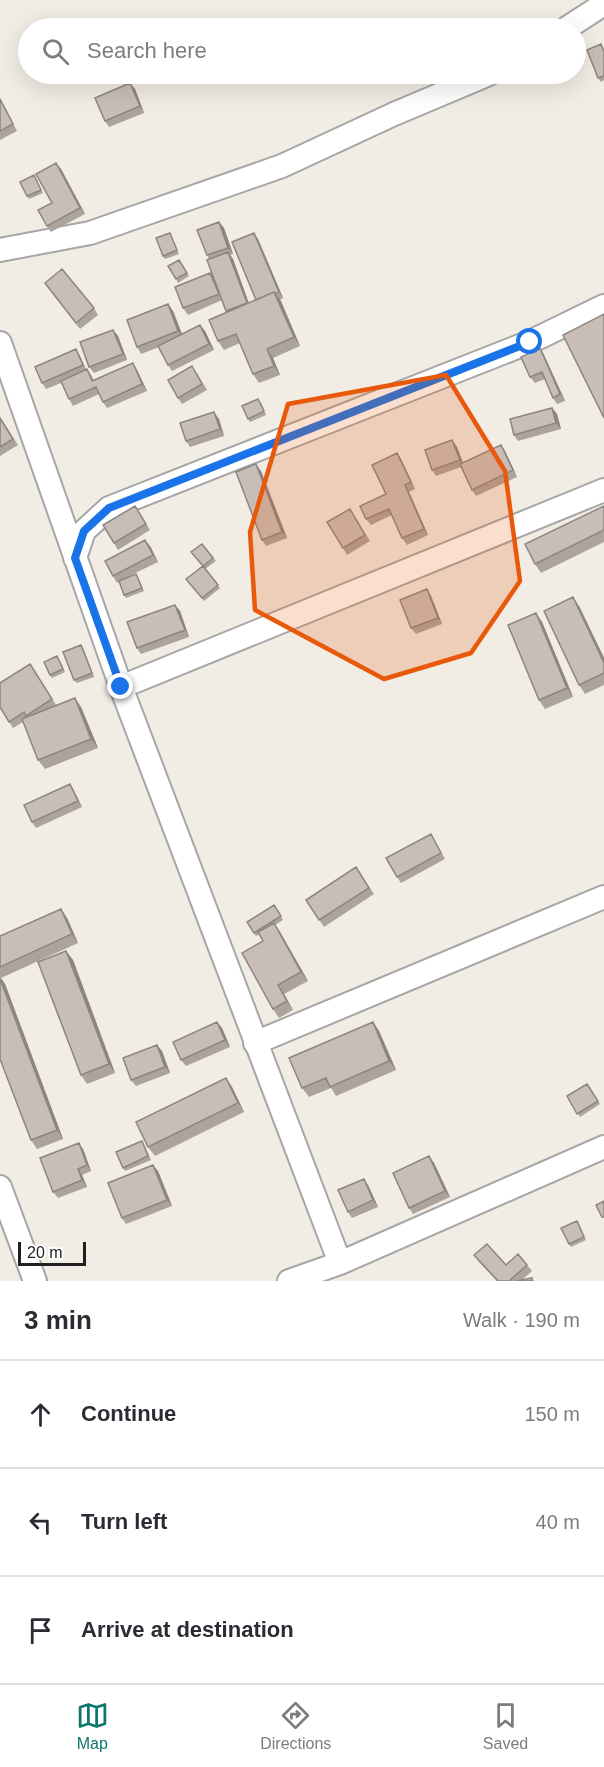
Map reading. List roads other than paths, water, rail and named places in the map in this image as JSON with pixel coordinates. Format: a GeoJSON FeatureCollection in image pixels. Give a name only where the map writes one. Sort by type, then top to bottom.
{"type":"FeatureCollection","features":[{"type":"Feature","properties":{"kind":"street"},"geometry":{"type":"LineString","coordinates":[[582,18],[604,4]]}},
{"type":"Feature","properties":{"kind":"street"},"geometry":{"type":"LineString","coordinates":[[0,250],[90,233],[282,166],[465,84]]}},
{"type":"Feature","properties":{"kind":"street"},"geometry":{"type":"LineString","coordinates":[[75,558],[84,531],[109,508],[530,342],[604,306]]}},
{"type":"Feature","properties":{"kind":"street"},"geometry":{"type":"LineString","coordinates":[[0,343],[121,687],[339,1263]]}},
{"type":"Feature","properties":{"kind":"street"},"geometry":{"type":"LineString","coordinates":[[121,687],[604,490]]}},
{"type":"Feature","properties":{"kind":"street"},"geometry":{"type":"LineString","coordinates":[[255,1043],[604,897]]}},
{"type":"Feature","properties":{"kind":"street"},"geometry":{"type":"LineString","coordinates":[[289,1281],[339,1263],[604,1147]]}},
{"type":"Feature","properties":{"kind":"street"},"geometry":{"type":"LineString","coordinates":[[0,1187],[35,1281]]}}]}
